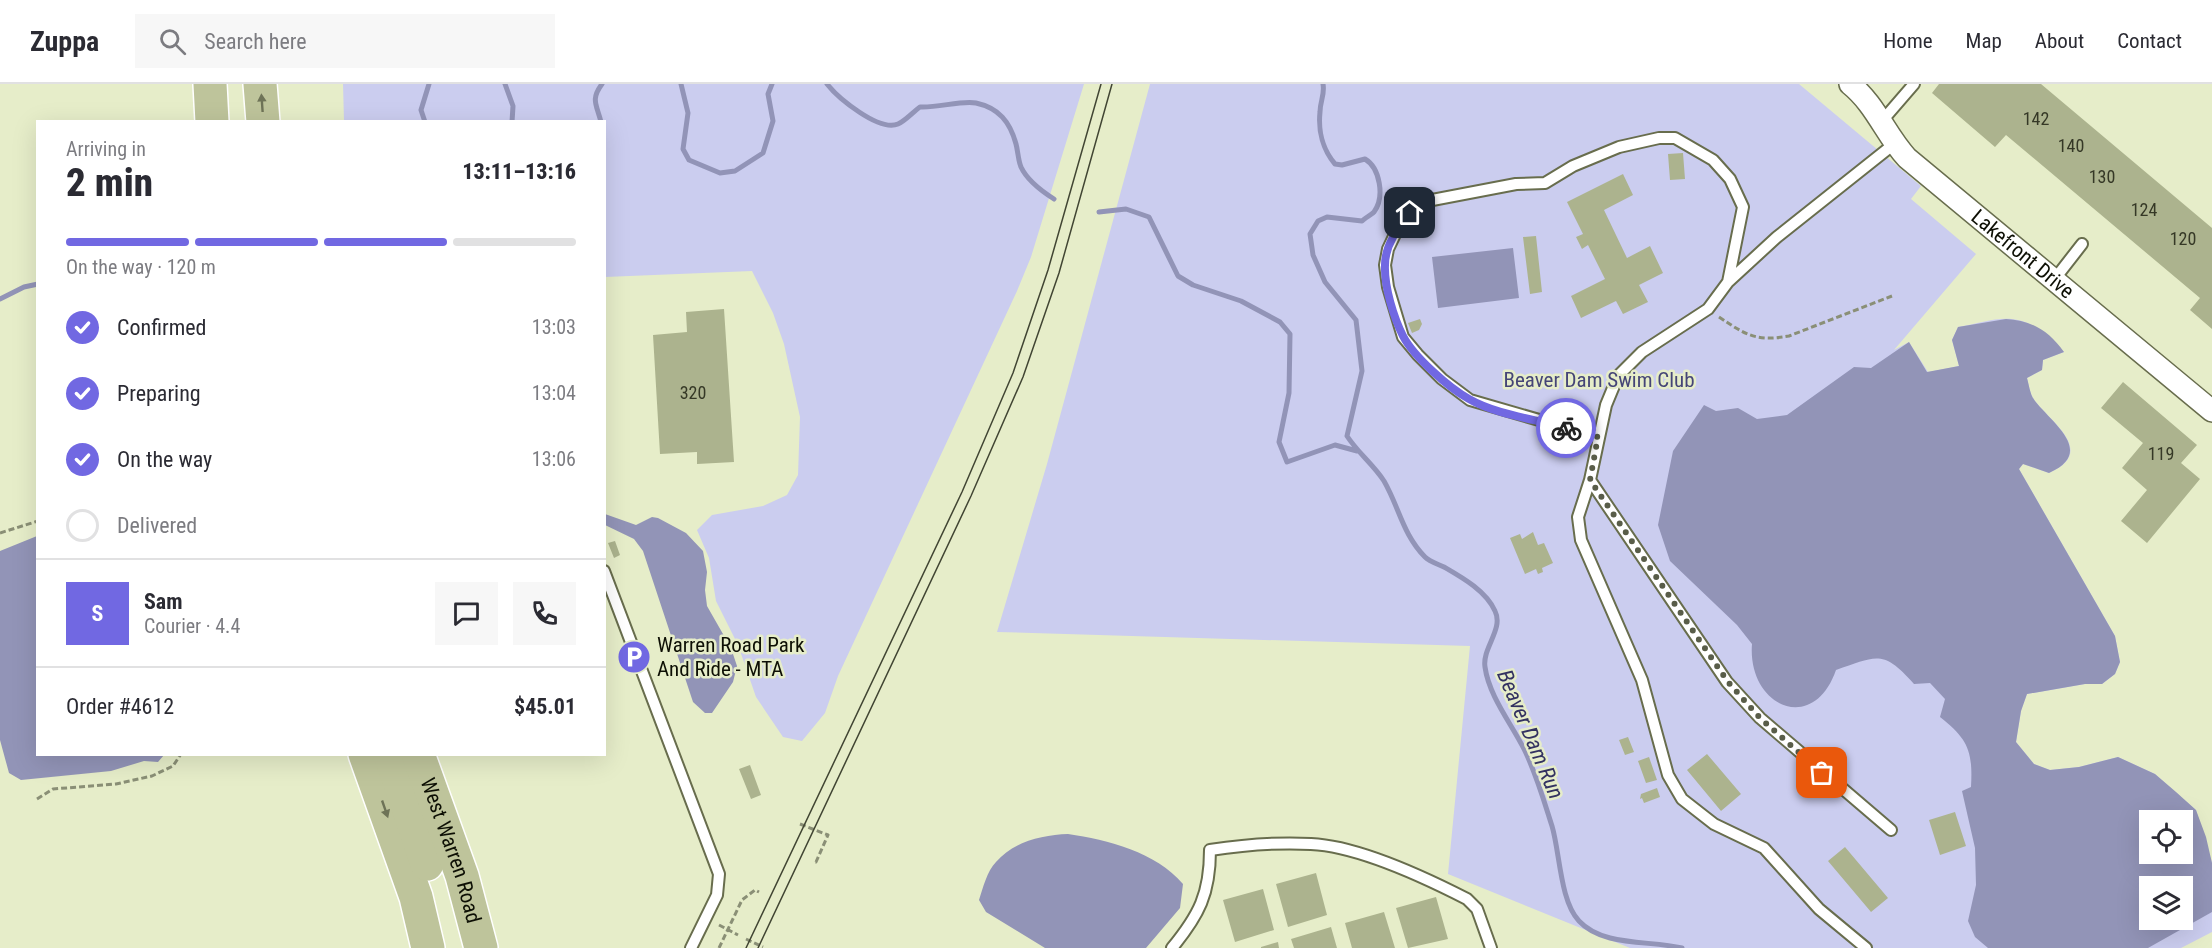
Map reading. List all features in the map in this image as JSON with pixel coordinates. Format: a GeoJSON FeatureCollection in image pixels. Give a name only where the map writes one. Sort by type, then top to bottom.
{"type":"FeatureCollection","features":[{"type":"Feature","properties":{"kind":"main road"},"geometry":{"type":"LineString","coordinates":[[210,84],[212,120]]}},
{"type":"Feature","properties":{"kind":"main road"},"geometry":{"type":"LineString","coordinates":[[260,84],[263,120]]}},
{"type":"Feature","properties":{"kind":"main road"},"geometry":{"type":"LineString","coordinates":[[366,756],[416,897],[428,948]]}},
{"type":"Feature","properties":{"kind":"main road"},"geometry":{"type":"LineString","coordinates":[[391,756],[437,898],[439,948]]}},
{"type":"Feature","properties":{"kind":"main road","name":"West Warren Road"},"geometry":{"type":"LineString","coordinates":[[419,756],[462,876],[481,948]]}},
{"type":"Feature","properties":{"kind":"street","name":"Lakefront Drive"},"geometry":{"type":"LineString","coordinates":[[1850,84],[1863,95],[1894,144],[2212,411]]}},
{"type":"Feature","properties":{"kind":"lane"},"geometry":{"type":"LineString","coordinates":[[1882,122],[1914,84]]}},
{"type":"Feature","properties":{"kind":"lane"},"geometry":{"type":"LineString","coordinates":[[1598,437],[1470,400],[1442,379],[1418,355],[1404,337],[1388,287],[1385,265],[1388,249],[1398,228],[1410,213],[1427,201],[1458,193],[1516,184],[1545,183],[1573,166],[1619,147],[1659,138],[1675,138],[1713,160],[1730,179],[1739,196],[1743,207],[1728,282]]}},
{"type":"Feature","properties":{"kind":"lane"},"geometry":{"type":"LineString","coordinates":[[1866,948],[1820,909],[1764,848],[1714,824],[1683,799],[1668,775],[1642,680],[1581,540],[1578,517],[1590,480],[1598,437],[1618,376],[1642,352],[1708,309],[1728,282],[1777,237],[1894,144]]}},
{"type":"Feature","properties":{"kind":"lane"},"geometry":{"type":"LineString","coordinates":[[2054,280],[2082,244]]}},
{"type":"Feature","properties":{"kind":"lane"},"geometry":{"type":"LineString","coordinates":[[1590,480],[1728,682],[1760,718],[1890,830]]}},
{"type":"Feature","properties":{"kind":"lane"},"geometry":{"type":"LineString","coordinates":[[606,576],[718,874],[717,895],[692,948]]}},
{"type":"Feature","properties":{"kind":"lane"},"geometry":{"type":"LineString","coordinates":[[1172,948],[1193,922],[1204,901],[1210,878],[1210,850],[1246,844],[1312,844],[1333,847],[1382,863],[1467,899],[1477,909],[1491,948]]}},
{"type":"Feature","properties":{"kind":"path"},"geometry":{"type":"LineString","coordinates":[[1708,309],[1756,339],[1774,339],[1789,336],[1892,296]]}},
{"type":"Feature","properties":{"kind":"path"},"geometry":{"type":"LineString","coordinates":[[0,533],[36,522]]}},
{"type":"Feature","properties":{"kind":"path"},"geometry":{"type":"LineString","coordinates":[[37,799],[53,789],[116,784],[152,776],[173,766],[180,756]]}},
{"type":"Feature","properties":{"kind":"path"},"geometry":{"type":"LineString","coordinates":[[800,824],[828,836],[816,862],[813,861]]}},
{"type":"Feature","properties":{"kind":"path"},"geometry":{"type":"LineString","coordinates":[[719,948],[742,900],[755,890],[759,892]]}},
{"type":"Feature","properties":{"kind":"path"},"geometry":{"type":"LineString","coordinates":[[727,929],[738,935]]}},
{"type":"Feature","properties":{"kind":"path"},"geometry":{"type":"LineString","coordinates":[[746,939],[763,947]]}},
{"type":"Feature","properties":{"kind":"green space"},"geometry":{"type":"Polygon","coordinates":[[[343,84],[1084,84],[1031,257],[1017,291],[838,676],[825,713],[802,741],[783,737],[756,697],[738,645],[716,601],[709,558],[697,530],[712,515],[763,506],[787,495],[798,475],[800,417],[784,344],[773,313],[752,271],[606,277],[606,120],[344,120],[343,84]]]}},
{"type":"Feature","properties":{"kind":"green space","name":"Beaver Dam Swim Club"},"geometry":{"type":"Polygon","coordinates":[[[1150,84],[1799,84],[1921,186],[1911,199],[1976,254],[1894,350],[1909,342],[1928,372],[1959,366],[1952,340],[1958,327],[1992,320],[2013,319],[2033,326],[2064,352],[2043,360],[2042,370],[2027,378],[2033,399],[2066,437],[2070,447],[2069,456],[2063,465],[2049,473],[2023,464],[2019,469],[2115,636],[2120,662],[2115,674],[2102,684],[2085,684],[2027,694],[2021,711],[2016,742],[2034,764],[2050,770],[2079,767],[2118,757],[2155,774],[2196,810],[2212,863],[2212,932],[2181,948],[1630,948],[1448,874],[1470,646],[997,632],[1047,464],[1150,84]]]}},
{"type":"Feature","properties":{"kind":"shaded area"},"geometry":{"type":"Polygon","coordinates":[[[1513,248],[1519,298],[1438,308],[1432,257],[1513,248]]]}},
{"type":"Feature","properties":{"kind":"shaded area"},"geometry":{"type":"Polygon","coordinates":[[[2006,319],[2024,322],[2039,328],[2064,352],[2043,360],[2042,370],[2027,378],[2033,399],[2066,437],[2070,447],[2069,456],[2063,465],[2049,473],[2023,464],[2019,469],[2115,636],[2120,662],[2115,674],[2102,684],[2085,684],[2027,694],[2021,711],[2016,742],[2034,764],[2050,770],[2079,767],[2118,757],[2155,774],[2196,810],[2212,863],[2212,912],[2193,923],[2193,876],[2139,876],[2139,930],[2180,930],[2148,948],[1988,948],[1975,937],[1968,921],[1976,885],[1975,848],[1962,791],[1971,787],[1971,764],[1963,739],[1940,717],[1945,699],[1930,683],[1914,684],[1887,660],[1879,659],[1861,661],[1836,670],[1826,690],[1812,702],[1798,707],[1784,705],[1770,697],[1760,684],[1753,666],[1752,644],[1737,625],[1670,561],[1658,525],[1673,451],[1704,405],[1716,411],[1738,408],[1757,419],[1787,415],[1854,367],[1871,368],[1909,342],[1927,372],[1959,366],[1952,340],[1958,327],[2006,319]]]}},
{"type":"Feature","properties":{"kind":"shaded area"},"geometry":{"type":"Polygon","coordinates":[[[606,514],[636,525],[652,517],[658,518],[686,533],[703,551],[707,572],[705,590],[707,606],[731,648],[737,666],[733,682],[712,713],[705,713],[693,702],[643,551],[634,539],[606,525],[606,514]]]}},
{"type":"Feature","properties":{"kind":"shaded area"},"geometry":{"type":"Polygon","coordinates":[[[36,536],[36,756],[163,756],[158,762],[144,761],[111,771],[21,780],[9,773],[0,740],[0,551],[36,536]]]}},
{"type":"Feature","properties":{"kind":"shaded area"},"geometry":{"type":"Polygon","coordinates":[[[1068,834],[1130,849],[1159,864],[1183,884],[1180,908],[1146,948],[1045,948],[986,912],[979,900],[990,870],[1003,855],[1029,840],[1068,834]]]}},
{"type":"Feature","properties":{"kind":"building"},"geometry":{"type":"Polygon","coordinates":[[[1939,84],[2041,84],[2212,228],[2212,329],[2190,310],[2200,298],[2006,135],[1995,147],[1932,93],[1939,84]]]}},
{"type":"Feature","properties":{"kind":"building"},"geometry":{"type":"Polygon","coordinates":[[[1683,153],[1685,179],[1670,180],[1668,154],[1683,153]]]}},
{"type":"Feature","properties":{"kind":"building"},"geometry":{"type":"Polygon","coordinates":[[[1623,174],[1633,195],[1604,210],[1627,258],[1650,246],[1663,273],[1639,285],[1648,302],[1623,314],[1616,301],[1581,318],[1571,296],[1605,279],[1588,245],[1582,249],[1576,237],[1583,234],[1567,202],[1623,174]]]}},
{"type":"Feature","properties":{"kind":"building"},"geometry":{"type":"Polygon","coordinates":[[[1536,236],[1542,292],[1530,294],[1523,237],[1536,236]]]}},
{"type":"Feature","properties":{"kind":"building"},"geometry":{"type":"Polygon","coordinates":[[[724,309],[734,462],[697,464],[697,452],[660,454],[653,335],[687,332],[686,312],[724,309]]]}},
{"type":"Feature","properties":{"kind":"building"},"geometry":{"type":"Polygon","coordinates":[[[1420,319],[1422,324],[1419,330],[1412,333],[1408,323],[1420,319]]]}},
{"type":"Feature","properties":{"kind":"building"},"geometry":{"type":"Polygon","coordinates":[[[2123,382],[2197,445],[2181,463],[2200,479],[2147,543],[2121,521],[2147,490],[2122,468],[2143,443],[2101,408],[2123,382]]]}},
{"type":"Feature","properties":{"kind":"building"},"geometry":{"type":"Polygon","coordinates":[[[1533,532],[1538,545],[1544,543],[1553,563],[1542,568],[1543,572],[1538,574],[1536,569],[1525,574],[1510,538],[1520,534],[1522,539],[1533,532]]]}},
{"type":"Feature","properties":{"kind":"building"},"geometry":{"type":"Polygon","coordinates":[[[615,541],[620,555],[614,558],[608,543],[615,541]]]}},
{"type":"Feature","properties":{"kind":"building"},"geometry":{"type":"Polygon","coordinates":[[[1628,737],[1634,752],[1625,755],[1619,740],[1628,737]]]}},
{"type":"Feature","properties":{"kind":"building"},"geometry":{"type":"Polygon","coordinates":[[[1707,754],[1741,794],[1721,811],[1687,770],[1707,754]]]}},
{"type":"Feature","properties":{"kind":"building"},"geometry":{"type":"Polygon","coordinates":[[[1649,757],[1657,780],[1646,783],[1638,761],[1649,757]]]}},
{"type":"Feature","properties":{"kind":"building"},"geometry":{"type":"Polygon","coordinates":[[[1840,758],[1844,765],[1837,769],[1833,762],[1840,758]]]}},
{"type":"Feature","properties":{"kind":"building"},"geometry":{"type":"Polygon","coordinates":[[[750,765],[761,795],[751,799],[739,769],[750,765]]]}},
{"type":"Feature","properties":{"kind":"building"},"geometry":{"type":"Polygon","coordinates":[[[1657,788],[1660,797],[1644,803],[1642,798],[1640,799],[1641,794],[1657,788]]]}},
{"type":"Feature","properties":{"kind":"building"},"geometry":{"type":"Polygon","coordinates":[[[1955,812],[1966,846],[1940,855],[1929,820],[1955,812]]]}},
{"type":"Feature","properties":{"kind":"building"},"geometry":{"type":"Polygon","coordinates":[[[1845,847],[1888,898],[1871,912],[1828,861],[1845,847]]]}},
{"type":"Feature","properties":{"kind":"building"},"geometry":{"type":"Polygon","coordinates":[[[1316,873],[1327,915],[1288,927],[1276,884],[1316,873]]]}},
{"type":"Feature","properties":{"kind":"building"},"geometry":{"type":"Polygon","coordinates":[[[1263,889],[1274,930],[1235,942],[1223,900],[1263,889]]]}},
{"type":"Feature","properties":{"kind":"building"},"geometry":{"type":"Polygon","coordinates":[[[1436,897],[1448,939],[1408,948],[1396,908],[1436,897]]]}},
{"type":"Feature","properties":{"kind":"building"},"geometry":{"type":"Polygon","coordinates":[[[1384,912],[1395,948],[1352,948],[1345,923],[1384,912]]]}},
{"type":"Feature","properties":{"kind":"building"},"geometry":{"type":"Polygon","coordinates":[[[1331,927],[1337,948],[1294,948],[1291,939],[1331,927]]]}},
{"type":"Feature","properties":{"kind":"building"},"geometry":{"type":"Polygon","coordinates":[[[1278,942],[1279,948],[1261,948],[1261,947],[1278,942]]]}},
{"type":"Feature","properties":{"kind":"waterway"},"geometry":{"type":"LineString","coordinates":[[424,120],[421,110],[429,84]]}},
{"type":"Feature","properties":{"kind":"waterway"},"geometry":{"type":"LineString","coordinates":[[505,84],[513,106],[512,120]]}},
{"type":"Feature","properties":{"kind":"waterway"},"geometry":{"type":"LineString","coordinates":[[600,120],[595,99],[602,84]]}},
{"type":"Feature","properties":{"kind":"waterway"},"geometry":{"type":"LineString","coordinates":[[681,84],[688,113],[683,149],[689,160],[720,173],[735,171],[763,153],[773,121],[768,94],[772,84]]}},
{"type":"Feature","properties":{"kind":"waterway"},"geometry":{"type":"LineString","coordinates":[[827,84],[840,97],[870,119],[890,125],[901,123],[920,107],[970,102],[991,108],[1007,123],[1024,172],[1054,199]]}},
{"type":"Feature","properties":{"kind":"waterway","name":"Beaver Dam Run"},"geometry":{"type":"LineString","coordinates":[[1323,84],[1320,126],[1327,153],[1335,164],[1342,165],[1365,159],[1374,169],[1380,191],[1374,212],[1362,221],[1327,217],[1318,221],[1310,234],[1313,255],[1325,282],[1356,320],[1362,371],[1347,436],[1384,481],[1411,540],[1425,557],[1473,586],[1486,597],[1495,611],[1497,625],[1485,660],[1487,678],[1536,777],[1555,837],[1564,889],[1573,912],[1579,921],[1601,935],[1614,939],[1682,948]]}},
{"type":"Feature","properties":{"kind":"waterway"},"geometry":{"type":"LineString","coordinates":[[1099,212],[1126,209],[1149,217],[1178,276],[1193,285],[1241,301],[1280,322],[1290,334],[1289,393],[1279,442],[1287,462],[1335,445],[1357,451]]}},
{"type":"Feature","properties":{"kind":"waterway"},"geometry":{"type":"LineString","coordinates":[[0,299],[24,287],[36,284]]}},
{"type":"Feature","properties":{"kind":"tram line"},"geometry":{"type":"LineString","coordinates":[[746,948],[962,492],[1013,373],[1048,270],[1101,84]]}},
{"type":"Feature","properties":{"kind":"tram line"},"geometry":{"type":"LineString","coordinates":[[758,948],[971,496],[1023,377],[1059,273],[1112,84]]}},
{"type":"Feature","properties":{"kind":"way so far"},"geometry":{"type":"LineString","coordinates":[[1566,428],[1598,437],[1590,480],[1728,682],[1760,718],[1822,773]]}},
{"type":"Feature","properties":{"kind":"place","name":"Warren Road Park And Ride - MTA"},"geometry":{"type":"Point","coordinates":[634,657]}},
{"type":"Feature","properties":{"kind":"route"},"geometry":{"type":"LineString","coordinates":[[1410,213],[1398,228],[1388,249],[1385,265],[1388,287],[1404,337],[1442,379],[1470,400],[1566,428]]}}]}
